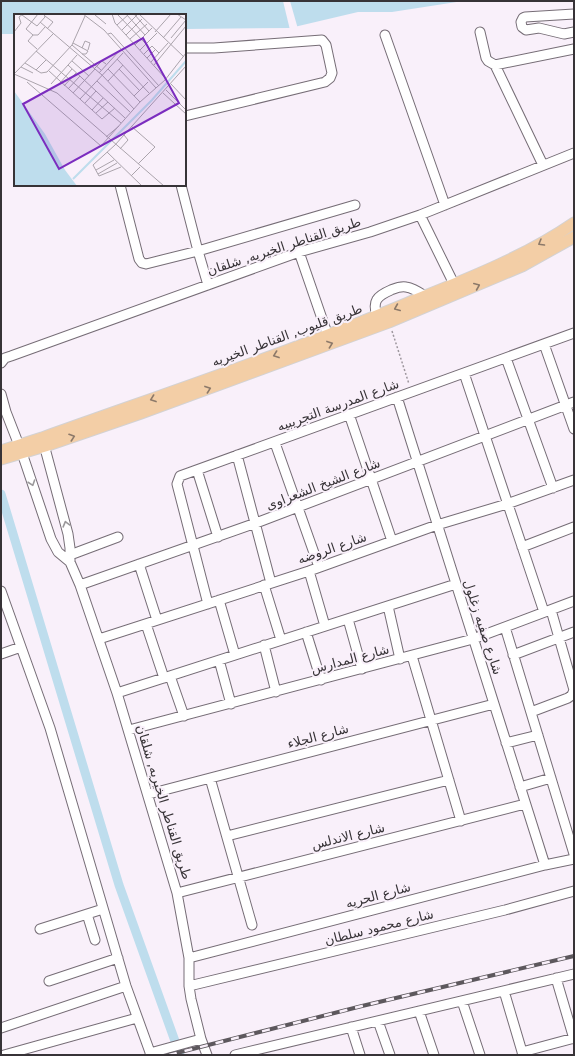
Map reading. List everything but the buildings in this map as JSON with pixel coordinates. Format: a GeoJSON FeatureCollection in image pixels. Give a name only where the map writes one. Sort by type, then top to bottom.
{"type":"FeatureCollection","features":[{"type":"Feature","properties":{"kind":"main road","name":"طريق قليوب, القناطر الخيريه"},"geometry":{"type":"LineString","coordinates":[[44,442],[328,336],[383,321],[425,296],[457,289],[540,244],[574,223]]}},
{"type":"Feature","properties":{"kind":"main road","name":"طريق قليوب, القناطر الخيريه"},"geometry":{"type":"LineString","coordinates":[[11,452],[141,413],[383,321],[457,289],[522,266],[574,237]]}},
{"type":"Feature","properties":{"kind":"street"},"geometry":{"type":"LineString","coordinates":[[574,14],[525,17],[523,18],[522,27],[526,30],[544,29],[564,34],[574,32]]}},
{"type":"Feature","properties":{"kind":"street"},"geometry":{"type":"LineString","coordinates":[[480,32],[486,58],[488,62],[495,65],[574,49]]}},
{"type":"Feature","properties":{"kind":"street"},"geometry":{"type":"LineString","coordinates":[[385,35],[445,206]]}},
{"type":"Feature","properties":{"kind":"street"},"geometry":{"type":"LineString","coordinates":[[186,48],[214,48],[322,40],[326,46],[332,73],[330,78],[325,82],[186,116]]}},
{"type":"Feature","properties":{"kind":"street"},"geometry":{"type":"LineString","coordinates":[[495,65],[543,165]]}},
{"type":"Feature","properties":{"kind":"street","name":"طريق القناطر الخيريه, شلقان"},"geometry":{"type":"LineString","coordinates":[[1,363],[5,358],[299,252],[370,232],[445,206],[574,153]]}},
{"type":"Feature","properties":{"kind":"street"},"geometry":{"type":"LineString","coordinates":[[120,186],[139,259],[142,263],[148,264],[198,251],[355,205]]}},
{"type":"Feature","properties":{"kind":"street"},"geometry":{"type":"LineString","coordinates":[[181,186],[208,285]]}},
{"type":"Feature","properties":{"kind":"street"},"geometry":{"type":"LineString","coordinates":[[420,215],[457,289]]}},
{"type":"Feature","properties":{"kind":"street"},"geometry":{"type":"LineString","coordinates":[[299,252],[328,336]]}},
{"type":"Feature","properties":{"kind":"street"},"geometry":{"type":"LineString","coordinates":[[383,321],[375,306],[376,300],[381,294],[397,287],[412,288],[425,296]]}},
{"type":"Feature","properties":{"kind":"street","name":"شارع المدرسة التجريبيه"},"geometry":{"type":"LineString","coordinates":[[193,546],[177,484],[180,476],[275,443],[349,414],[574,333]]}},
{"type":"Feature","properties":{"kind":"street"},"geometry":{"type":"LineString","coordinates":[[544,344],[570,404],[574,429]]}},
{"type":"Feature","properties":{"kind":"street"},"geometry":{"type":"LineString","coordinates":[[506,358],[553,488]]}},
{"type":"Feature","properties":{"kind":"street"},"geometry":{"type":"LineString","coordinates":[[464,373],[522,547],[559,638],[574,690],[572,695],[568,698],[531,712]]}},
{"type":"Feature","properties":{"kind":"street","name":"طريق القناطر الخيريه, شلقان"},"geometry":{"type":"LineString","coordinates":[[1,394],[10,423],[11,452],[58,552],[70,559]]}},
{"type":"Feature","properties":{"kind":"street","name":"شارع صفيه زغلول"},"geometry":{"type":"LineString","coordinates":[[397,397],[545,865]]}},
{"type":"Feature","properties":{"kind":"street","name":"شارع الشيخ الشعراوى"},"geometry":{"type":"LineString","coordinates":[[80,585],[256,524],[570,404]]}},
{"type":"Feature","properties":{"kind":"street"},"geometry":{"type":"LineString","coordinates":[[349,414],[392,541]]}},
{"type":"Feature","properties":{"kind":"street","name":"طريق القناطر الخيريه, شلقان"},"geometry":{"type":"LineString","coordinates":[[44,442],[68,534],[70,559],[99,639],[129,730],[178,893],[189,958],[189,986],[198,1040],[207,1055]]}},
{"type":"Feature","properties":{"kind":"street"},"geometry":{"type":"LineString","coordinates":[[275,443],[319,567]]}},
{"type":"Feature","properties":{"kind":"street"},"geometry":{"type":"LineString","coordinates":[[238,455],[256,524],[281,640]]}},
{"type":"Feature","properties":{"kind":"street"},"geometry":{"type":"LineString","coordinates":[[197,470],[218,537]]}},
{"type":"Feature","properties":{"kind":"street","name":"شارع الروضه"},"geometry":{"type":"LineString","coordinates":[[99,639],[319,567],[437,525],[507,504],[574,480]]}},
{"type":"Feature","properties":{"kind":"street"},"geometry":{"type":"LineString","coordinates":[[522,547],[574,528]]}},
{"type":"Feature","properties":{"kind":"street"},"geometry":{"type":"LineString","coordinates":[[70,559],[118,537]]}},
{"type":"Feature","properties":{"kind":"street"},"geometry":{"type":"LineString","coordinates":[[193,546],[208,604]]}},
{"type":"Feature","properties":{"kind":"street"},"geometry":{"type":"LineString","coordinates":[[140,564],[157,620]]}},
{"type":"Feature","properties":{"kind":"street"},"geometry":{"type":"LineString","coordinates":[[309,570],[325,626]]}},
{"type":"Feature","properties":{"kind":"street"},"geometry":{"type":"LineString","coordinates":[[117,693],[456,584]]}},
{"type":"Feature","properties":{"kind":"street"},"geometry":{"type":"LineString","coordinates":[[1,591],[50,728],[126,986],[150,1054],[198,1040]]}},
{"type":"Feature","properties":{"kind":"street"},"geometry":{"type":"LineString","coordinates":[[219,600],[235,654]]}},
{"type":"Feature","properties":{"kind":"street","name":"شارع المدارس"},"geometry":{"type":"LineString","coordinates":[[129,730],[473,639],[574,601]]}},
{"type":"Feature","properties":{"kind":"street"},"geometry":{"type":"LineString","coordinates":[[388,606],[400,659]]}},
{"type":"Feature","properties":{"kind":"street"},"geometry":{"type":"LineString","coordinates":[[348,619],[362,669]]}},
{"type":"Feature","properties":{"kind":"street"},"geometry":{"type":"LineString","coordinates":[[146,624],[184,716]]}},
{"type":"Feature","properties":{"kind":"street"},"geometry":{"type":"LineString","coordinates":[[505,627],[574,854]]}},
{"type":"Feature","properties":{"kind":"street"},"geometry":{"type":"LineString","coordinates":[[306,632],[321,680]]}},
{"type":"Feature","properties":{"kind":"street"},"geometry":{"type":"LineString","coordinates":[[513,656],[574,632]]}},
{"type":"Feature","properties":{"kind":"street"},"geometry":{"type":"LineString","coordinates":[[264,645],[276,692]]}},
{"type":"Feature","properties":{"kind":"street"},"geometry":{"type":"LineString","coordinates":[[1,654],[21,647]]}},
{"type":"Feature","properties":{"kind":"street"},"geometry":{"type":"LineString","coordinates":[[412,656],[461,821]]}},
{"type":"Feature","properties":{"kind":"street"},"geometry":{"type":"LineString","coordinates":[[219,660],[231,704]]}},
{"type":"Feature","properties":{"kind":"street","name":"شارع الجلاء"},"geometry":{"type":"LineString","coordinates":[[149,794],[494,704]]}},
{"type":"Feature","properties":{"kind":"street"},"geometry":{"type":"LineString","coordinates":[[506,743],[538,735]]}},
{"type":"Feature","properties":{"kind":"street"},"geometry":{"type":"LineString","coordinates":[[210,778],[252,926]]}},
{"type":"Feature","properties":{"kind":"street"},"geometry":{"type":"LineString","coordinates":[[520,787],[551,778]]}},
{"type":"Feature","properties":{"kind":"street"},"geometry":{"type":"LineString","coordinates":[[227,836],[449,780]]}},
{"type":"Feature","properties":{"kind":"street","name":"شارع الاندلس"},"geometry":{"type":"LineString","coordinates":[[178,893],[525,804]]}},
{"type":"Feature","properties":{"kind":"street","name":"شارع الحريه"},"geometry":{"type":"LineString","coordinates":[[189,958],[545,865],[574,859]]}},
{"type":"Feature","properties":{"kind":"street","name":"شارع محمود سلطان"},"geometry":{"type":"LineString","coordinates":[[189,986],[505,910],[574,890]]}},
{"type":"Feature","properties":{"kind":"street"},"geometry":{"type":"LineString","coordinates":[[40,929],[103,909]]}},
{"type":"Feature","properties":{"kind":"street"},"geometry":{"type":"LineString","coordinates":[[87,914],[95,940]]}},
{"type":"Feature","properties":{"kind":"street"},"geometry":{"type":"LineString","coordinates":[[49,981],[118,958]]}},
{"type":"Feature","properties":{"kind":"street"},"geometry":{"type":"LineString","coordinates":[[235,1055],[574,974]]}},
{"type":"Feature","properties":{"kind":"street"},"geometry":{"type":"LineString","coordinates":[[504,991],[522,1053],[574,1038],[556,978]]}},
{"type":"Feature","properties":{"kind":"street"},"geometry":{"type":"LineString","coordinates":[[1,1028],[126,986]]}},
{"type":"Feature","properties":{"kind":"street"},"geometry":{"type":"LineString","coordinates":[[462,1001],[480,1055]]}},
{"type":"Feature","properties":{"kind":"street"},"geometry":{"type":"LineString","coordinates":[[419,1011],[434,1055]]}},
{"type":"Feature","properties":{"kind":"street"},"geometry":{"type":"LineString","coordinates":[[4,1055],[137,1018]]}},
{"type":"Feature","properties":{"kind":"street"},"geometry":{"type":"LineString","coordinates":[[378,1021],[390,1055]]}},
{"type":"Feature","properties":{"kind":"street"},"geometry":{"type":"LineString","coordinates":[[351,1027],[360,1055]]}},
{"type":"Feature","properties":{"kind":"path"},"geometry":{"type":"LineString","coordinates":[[383,321],[412,392]]}},
{"type":"Feature","properties":{"kind":"water"},"geometry":{"type":"Polygon","coordinates":[[[1,1],[463,1],[392,12],[358,12],[290,28],[186,29],[186,14],[14,14],[14,34],[1,34],[1,1]]]}},
{"type":"Feature","properties":{"kind":"pier"},"geometry":{"type":"Polygon","coordinates":[[[283,1],[290,1],[298,29],[290,30],[283,1]]]}},
{"type":"Feature","properties":{"kind":"waterway"},"geometry":{"type":"LineString","coordinates":[[1,494],[119,885],[180,1055]]}},
{"type":"Feature","properties":{"kind":"railway"},"geometry":{"type":"LineString","coordinates":[[169,1055],[362,1006],[574,956]]}}]}
